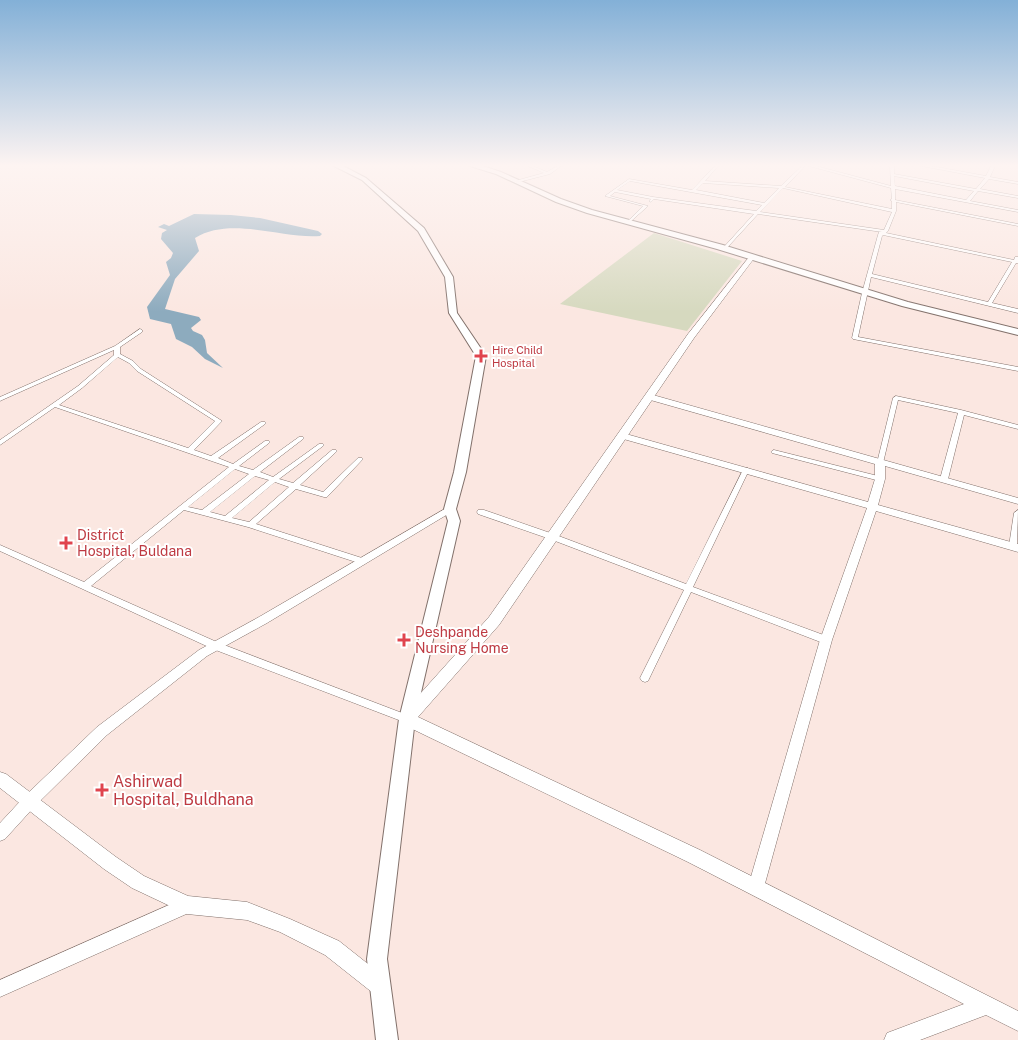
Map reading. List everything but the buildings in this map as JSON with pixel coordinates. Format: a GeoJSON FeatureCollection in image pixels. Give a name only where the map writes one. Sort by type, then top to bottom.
{"type":"FeatureCollection","features":[{"type":"Feature","properties":{"kind":"highway"},"geometry":{"type":"LineString","coordinates":[[386,1040],[377,959],[407,719],[454,520],[450,509],[460,472],[481,356],[453,313],[450,277],[421,230],[405,215]]}},
{"type":"Feature","properties":{"kind":"highway"},"geometry":{"type":"LineString","coordinates":[[604,215],[752,257],[864,293],[1018,332]]}},
{"type":"Feature","properties":{"kind":"main road"},"geometry":{"type":"LineString","coordinates":[[752,257],[691,336],[494,621],[407,719],[694,856],[1018,1021]]}},
{"type":"Feature","properties":{"kind":"main road"},"geometry":{"type":"LineString","coordinates":[[0,779],[131,877],[160,893],[187,905],[246,911],[284,925],[332,948],[380,986]]}},
{"type":"Feature","properties":{"kind":"main road"},"geometry":{"type":"LineString","coordinates":[[894,1040],[987,1005]]}},
{"type":"Feature","properties":{"kind":"street"},"geometry":{"type":"LineString","coordinates":[[629,222],[637,215]]}},
{"type":"Feature","properties":{"kind":"street"},"geometry":{"type":"LineString","coordinates":[[725,249],[756,215]]}},
{"type":"Feature","properties":{"kind":"street"},"geometry":{"type":"LineString","coordinates":[[774,215],[884,232],[1017,260],[989,304]]}},
{"type":"Feature","properties":{"kind":"street"},"geometry":{"type":"LineString","coordinates":[[892,215],[869,275],[855,338],[1018,369]]}},
{"type":"Feature","properties":{"kind":"street"},"geometry":{"type":"LineString","coordinates":[[965,215],[1018,225]]}},
{"type":"Feature","properties":{"kind":"street"},"geometry":{"type":"LineString","coordinates":[[869,275],[1018,311]]}},
{"type":"Feature","properties":{"kind":"street"},"geometry":{"type":"LineString","coordinates":[[0,399],[117,347],[140,331]]}},
{"type":"Feature","properties":{"kind":"street"},"geometry":{"type":"LineString","coordinates":[[0,443],[80,387],[117,355],[117,347]]}},
{"type":"Feature","properties":{"kind":"street"},"geometry":{"type":"LineString","coordinates":[[117,355],[218,418],[219,421],[190,450]]}},
{"type":"Feature","properties":{"kind":"street"},"geometry":{"type":"LineString","coordinates":[[650,397],[1018,501]]}},
{"type":"Feature","properties":{"kind":"street"},"geometry":{"type":"LineString","coordinates":[[756,887],[826,640],[880,480],[880,463],[896,398],[1018,427]]}},
{"type":"Feature","properties":{"kind":"street"},"geometry":{"type":"LineString","coordinates":[[54,405],[139,432],[253,474],[324,495],[360,459]]}},
{"type":"Feature","properties":{"kind":"street"},"geometry":{"type":"LineString","coordinates":[[944,479],[960,412]]}},
{"type":"Feature","properties":{"kind":"street"},"geometry":{"type":"LineString","coordinates":[[212,459],[263,424]]}},
{"type":"Feature","properties":{"kind":"street"},"geometry":{"type":"LineString","coordinates":[[623,436],[1016,547],[1018,513]]}},
{"type":"Feature","properties":{"kind":"street"},"geometry":{"type":"LineString","coordinates":[[204,512],[301,438]]}},
{"type":"Feature","properties":{"kind":"street"},"geometry":{"type":"LineString","coordinates":[[85,586],[267,442]]}},
{"type":"Feature","properties":{"kind":"street"},"geometry":{"type":"LineString","coordinates":[[226,519],[272,480],[320,445]]}},
{"type":"Feature","properties":{"kind":"street"},"geometry":{"type":"LineString","coordinates":[[250,526],[334,451]]}},
{"type":"Feature","properties":{"kind":"street"},"geometry":{"type":"LineString","coordinates":[[774,452],[880,480]]}},
{"type":"Feature","properties":{"kind":"street"},"geometry":{"type":"LineString","coordinates":[[645,678],[746,470]]}},
{"type":"Feature","properties":{"kind":"street"},"geometry":{"type":"LineString","coordinates":[[184,508],[204,512],[362,561]]}},
{"type":"Feature","properties":{"kind":"street"},"geometry":{"type":"LineString","coordinates":[[0,834],[30,801],[102,731],[203,653],[450,509]]}},
{"type":"Feature","properties":{"kind":"street"},"geometry":{"type":"LineString","coordinates":[[481,512],[553,537],[826,640]]}},
{"type":"Feature","properties":{"kind":"street"},"geometry":{"type":"LineString","coordinates":[[0,548],[216,646],[407,719]]}},
{"type":"Feature","properties":{"kind":"street"},"geometry":{"type":"LineString","coordinates":[[0,988],[187,905]]}},
{"type":"Feature","properties":{"kind":"green space"},"geometry":{"type":"Polygon","coordinates":[[[654,233],[742,261],[687,331],[560,304],[654,233]]]}},
{"type":"Feature","properties":{"kind":"water"},"geometry":{"type":"Polygon","coordinates":[[[193,215],[231,215],[260,218],[318,231],[322,234],[320,236],[305,236],[240,228],[209,232],[195,238],[199,251],[175,279],[165,309],[199,317],[201,320],[191,328],[202,335],[205,340],[207,353],[223,368],[205,359],[192,347],[176,339],[171,324],[150,319],[147,307],[170,275],[166,262],[173,253],[161,239],[162,233],[167,230],[158,227],[164,224],[169,226],[193,215]]]}},
{"type":"Feature","properties":{"kind":"place","name":"Hire Child Hospital"},"geometry":{"type":"Point","coordinates":[481,356]}},
{"type":"Feature","properties":{"kind":"place","name":"District Hospital, Buldana"},"geometry":{"type":"Point","coordinates":[66,543]}},
{"type":"Feature","properties":{"kind":"place","name":"Deshpande Nursing Home"},"geometry":{"type":"Point","coordinates":[404,640]}},
{"type":"Feature","properties":{"kind":"place","name":"Ashirwad Hospital, Buldhana"},"geometry":{"type":"Point","coordinates":[102,790]}}]}
